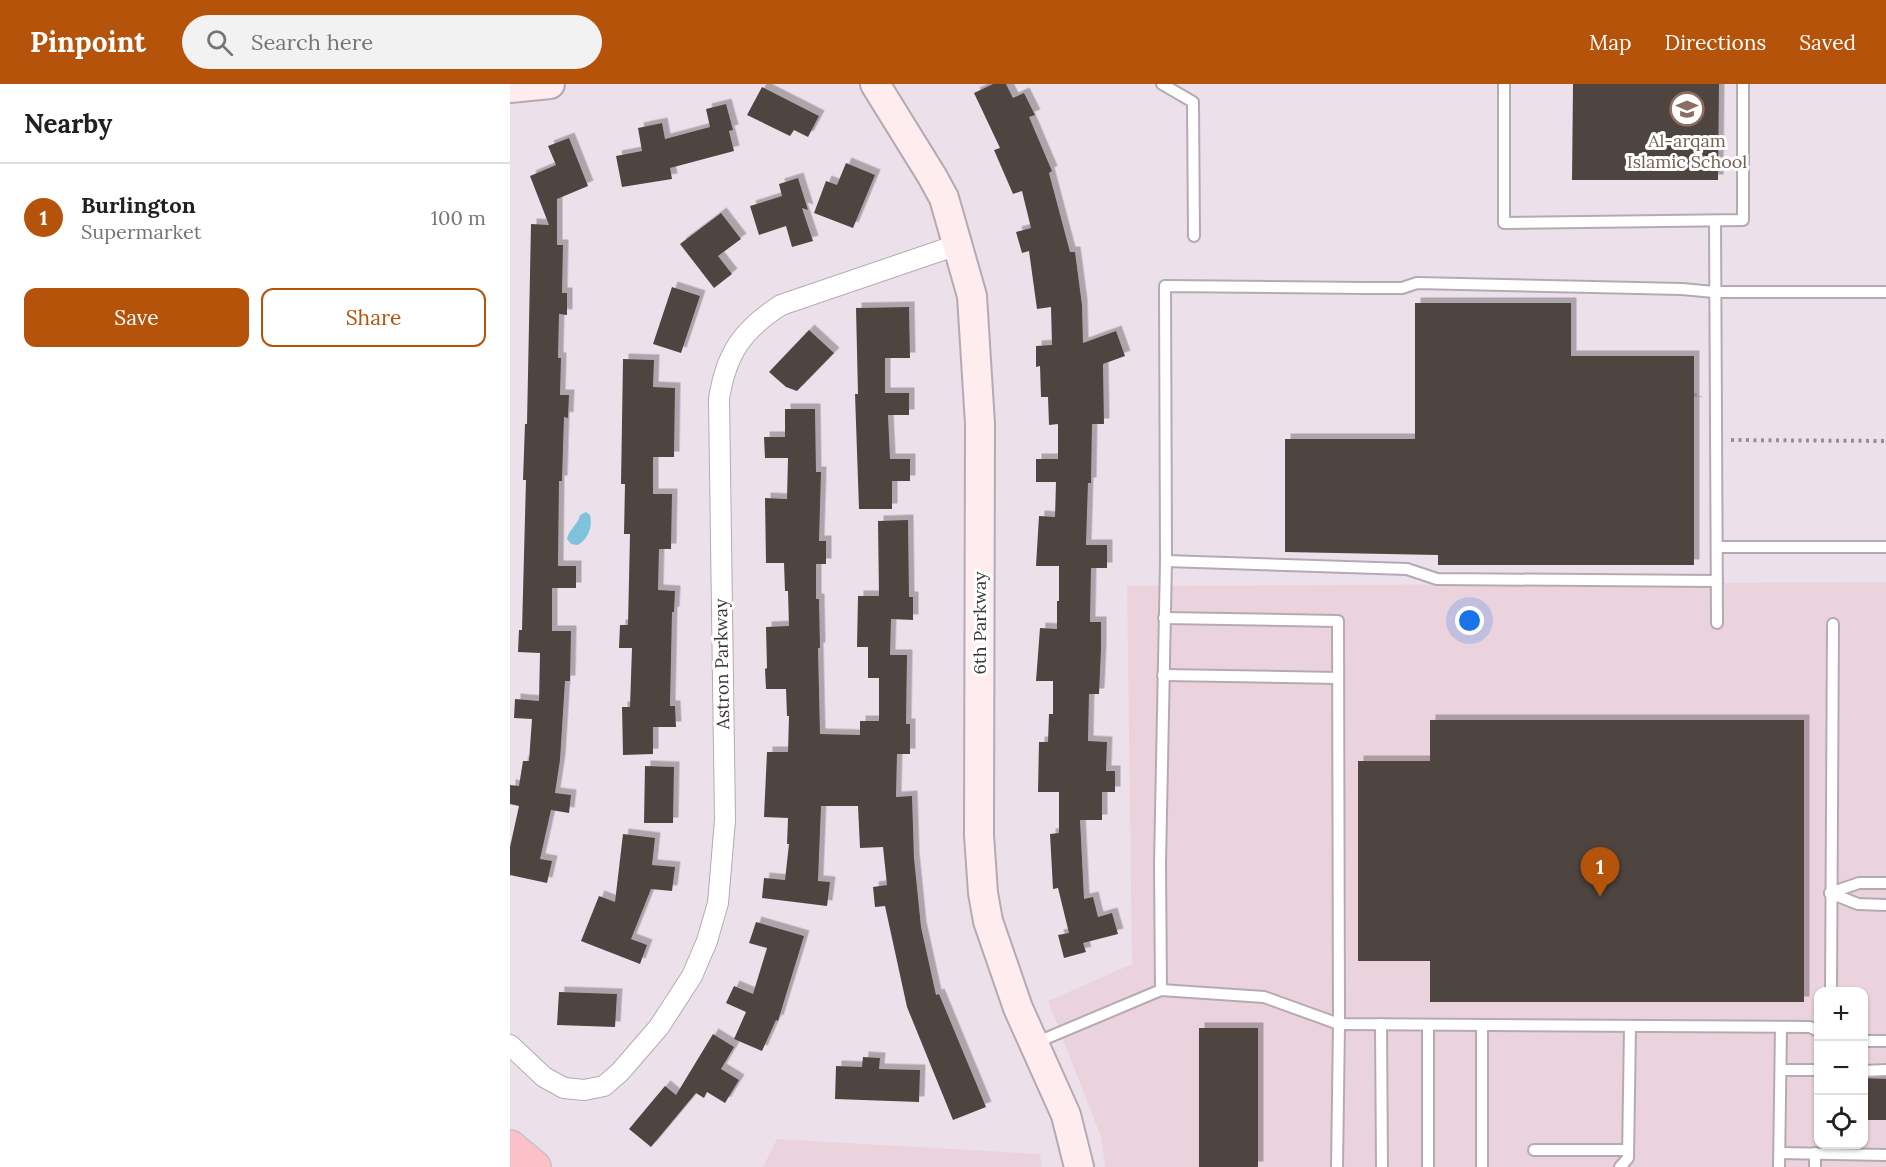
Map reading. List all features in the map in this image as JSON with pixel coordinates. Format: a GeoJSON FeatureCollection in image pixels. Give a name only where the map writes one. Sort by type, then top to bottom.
{"type":"FeatureCollection","features":[{"type":"Feature","properties":{"kind":"highway"},"geometry":{"type":"LineString","coordinates":[[510,1148],[534,1167]]}},
{"type":"Feature","properties":{"kind":"street"},"geometry":{"type":"LineString","coordinates":[[510,88],[550,84]]}},
{"type":"Feature","properties":{"kind":"street","name":"6th Parkway"},"geometry":{"type":"LineString","coordinates":[[875,84],[944,198],[972,296],[980,413],[980,864],[987,921],[1014,999],[1066,1115],[1079,1167]]}},
{"type":"Feature","properties":{"kind":"street","name":"Astron Parkway"},"geometry":{"type":"LineString","coordinates":[[510,1045],[544,1077],[564,1088],[584,1090],[604,1086],[620,1072],[659,1027],[692,976],[707,941],[718,903],[725,820],[719,399],[723,376],[731,354],[744,334],[761,318],[781,305],[957,245]]}},
{"type":"Feature","properties":{"kind":"lane"},"geometry":{"type":"LineString","coordinates":[[1162,84],[1193,102],[1194,236]]}},
{"type":"Feature","properties":{"kind":"lane"},"geometry":{"type":"LineString","coordinates":[[1504,84],[1504,223],[1743,220],[1743,84]]}},
{"type":"Feature","properties":{"kind":"lane"},"geometry":{"type":"LineString","coordinates":[[1715,221],[1717,623]]}},
{"type":"Feature","properties":{"kind":"lane"},"geometry":{"type":"LineString","coordinates":[[1161,990],[1160,864],[1166,561],[1165,286],[1402,288],[1417,283],[1714,291],[1886,291]]}},
{"type":"Feature","properties":{"kind":"lane"},"geometry":{"type":"LineString","coordinates":[[1717,547],[1886,547]]}},
{"type":"Feature","properties":{"kind":"lane"},"geometry":{"type":"LineString","coordinates":[[1166,561],[1407,569],[1437,579],[1717,581]]}},
{"type":"Feature","properties":{"kind":"lane"},"geometry":{"type":"LineString","coordinates":[[1164,618],[1338,621],[1340,1024],[1337,1167]]}},
{"type":"Feature","properties":{"kind":"lane"},"geometry":{"type":"LineString","coordinates":[[1831,987],[1833,624]]}},
{"type":"Feature","properties":{"kind":"lane"},"geometry":{"type":"LineString","coordinates":[[1163,675],[1338,678]]}},
{"type":"Feature","properties":{"kind":"lane"},"geometry":{"type":"LineString","coordinates":[[1830,893],[1858,883],[1886,883]]}},
{"type":"Feature","properties":{"kind":"lane"},"geometry":{"type":"LineString","coordinates":[[1830,893],[1858,904],[1886,905]]}},
{"type":"Feature","properties":{"kind":"lane"},"geometry":{"type":"LineString","coordinates":[[1035,1043],[1161,990],[1264,997],[1340,1024],[1810,1027],[1814,1029]]}},
{"type":"Feature","properties":{"kind":"lane"},"geometry":{"type":"LineString","coordinates":[[1382,1024],[1382,1167]]}},
{"type":"Feature","properties":{"kind":"lane"},"geometry":{"type":"LineString","coordinates":[[1428,1025],[1428,1167]]}},
{"type":"Feature","properties":{"kind":"lane"},"geometry":{"type":"LineString","coordinates":[[1482,1025],[1482,1167]]}},
{"type":"Feature","properties":{"kind":"lane"},"geometry":{"type":"LineString","coordinates":[[1620,1167],[1628,1154],[1630,1026]]}},
{"type":"Feature","properties":{"kind":"lane"},"geometry":{"type":"LineString","coordinates":[[1779,1167],[1781,1027]]}},
{"type":"Feature","properties":{"kind":"lane"},"geometry":{"type":"LineString","coordinates":[[1868,1041],[1886,1041]]}},
{"type":"Feature","properties":{"kind":"lane"},"geometry":{"type":"LineString","coordinates":[[1781,1070],[1814,1070]]}},
{"type":"Feature","properties":{"kind":"lane"},"geometry":{"type":"LineString","coordinates":[[1868,1071],[1886,1070]]}},
{"type":"Feature","properties":{"kind":"lane"},"geometry":{"type":"LineString","coordinates":[[1534,1150],[1628,1154],[1638,1167]]}},
{"type":"Feature","properties":{"kind":"lane"},"geometry":{"type":"LineString","coordinates":[[1780,1153],[1886,1155],[1885,1167]]}},
{"type":"Feature","properties":{"kind":"lane"},"geometry":{"type":"LineString","coordinates":[[1815,1153],[1815,1167]]}},
{"type":"Feature","properties":{"kind":"lane"},"geometry":{"type":"LineString","coordinates":[[1853,1154],[1853,1167]]}},
{"type":"Feature","properties":{"kind":"path"},"geometry":{"type":"LineString","coordinates":[[1694,395],[1700,395],[1700,406]]}},
{"type":"Feature","properties":{"kind":"path"},"geometry":{"type":"LineString","coordinates":[[1717,441],[1886,441]]}},
{"type":"Feature","properties":{"kind":"shaded area"},"geometry":{"type":"Polygon","coordinates":[[[1886,582],[1886,1167],[1105,1167],[1101,1137],[1048,1001],[1132,964],[1127,586],[1886,582]]]}},
{"type":"Feature","properties":{"kind":"shaded area"},"geometry":{"type":"Polygon","coordinates":[[[777,1139],[1040,1154],[1042,1167],[763,1167],[777,1139]]]}},
{"type":"Feature","properties":{"kind":"water"},"geometry":{"type":"Polygon","coordinates":[[[586,512],[591,519],[589,532],[578,545],[571,544],[567,539],[568,536],[580,515],[586,512]]]}},
{"type":"Feature","properties":{"kind":"building"},"geometry":{"type":"Polygon","coordinates":[[[993,84],[1006,84],[1013,98],[1024,93],[1035,115],[1029,117],[1052,171],[1049,173],[1070,252],[1075,252],[1082,305],[1083,343],[1116,331],[1125,356],[1103,364],[1104,424],[1092,424],[1091,483],[1088,483],[1086,545],[1107,545],[1107,568],[1091,568],[1090,622],[1101,622],[1101,649],[1099,694],[1089,694],[1088,741],[1107,742],[1106,771],[1115,771],[1115,792],[1102,792],[1102,820],[1080,820],[1084,899],[1093,897],[1098,917],[1112,913],[1118,934],[1083,943],[1086,952],[1064,958],[1058,935],[1069,933],[1058,888],[1053,889],[1050,834],[1059,833],[1059,792],[1038,792],[1039,742],[1048,742],[1049,714],[1053,714],[1053,681],[1036,681],[1040,628],[1057,629],[1057,601],[1059,601],[1059,566],[1036,566],[1039,516],[1055,517],[1056,482],[1036,482],[1036,459],[1058,459],[1058,424],[1049,425],[1048,397],[1041,397],[1040,366],[1036,367],[1036,346],[1052,345],[1051,307],[1037,309],[1029,251],[1022,253],[1016,232],[1031,228],[1022,191],[1013,194],[994,150],[1000,148],[974,93],[993,84]]]}},
{"type":"Feature","properties":{"kind":"building"},"geometry":{"type":"Polygon","coordinates":[[[1573,84],[1719,84],[1718,180],[1572,180],[1573,84]]]}},
{"type":"Feature","properties":{"kind":"building"},"geometry":{"type":"Polygon","coordinates":[[[762,87],[819,116],[808,137],[794,130],[790,136],[747,115],[762,87]]]}},
{"type":"Feature","properties":{"kind":"building"},"geometry":{"type":"Polygon","coordinates":[[[726,104],[733,130],[729,131],[734,151],[670,168],[672,179],[622,187],[616,156],[642,151],[638,128],[662,123],[665,139],[710,127],[706,109],[726,104]]]}},
{"type":"Feature","properties":{"kind":"building"},"geometry":{"type":"Polygon","coordinates":[[[569,138],[588,186],[557,199],[557,245],[563,245],[562,293],[567,293],[567,315],[559,314],[560,395],[569,395],[568,418],[564,417],[562,481],[559,481],[558,566],[576,566],[576,588],[552,588],[552,631],[571,631],[570,681],[565,681],[560,760],[555,793],[571,795],[569,813],[551,810],[540,859],[552,861],[547,883],[510,875],[510,847],[519,806],[510,804],[510,785],[519,786],[523,761],[529,761],[532,719],[514,718],[515,699],[539,701],[540,653],[518,652],[519,630],[522,630],[526,480],[523,480],[525,424],[527,424],[531,224],[549,225],[530,176],[556,165],[548,146],[569,138]]]}},
{"type":"Feature","properties":{"kind":"building"},"geometry":{"type":"Polygon","coordinates":[[[846,163],[875,175],[853,228],[814,213],[826,181],[837,185],[846,163]]]}},
{"type":"Feature","properties":{"kind":"building"},"geometry":{"type":"Polygon","coordinates":[[[798,178],[808,210],[802,208],[813,241],[792,247],[786,226],[759,235],[750,206],[782,196],[779,184],[798,178]]]}},
{"type":"Feature","properties":{"kind":"building"},"geometry":{"type":"Polygon","coordinates":[[[721,213],[741,239],[718,256],[732,274],[714,288],[680,244],[721,213]]]}},
{"type":"Feature","properties":{"kind":"building"},"geometry":{"type":"Polygon","coordinates":[[[672,287],[700,296],[681,353],[653,344],[672,287]]]}},
{"type":"Feature","properties":{"kind":"building"},"geometry":{"type":"Polygon","coordinates":[[[1415,303],[1571,303],[1571,356],[1694,356],[1694,565],[1438,565],[1438,555],[1285,552],[1285,439],[1415,439],[1415,303]]]}},
{"type":"Feature","properties":{"kind":"building"},"geometry":{"type":"Polygon","coordinates":[[[909,307],[910,358],[885,358],[885,393],[909,393],[909,415],[888,415],[890,459],[910,459],[910,481],[892,481],[892,509],[859,509],[855,394],[858,394],[856,308],[909,307]]]}},
{"type":"Feature","properties":{"kind":"building"},"geometry":{"type":"Polygon","coordinates":[[[809,330],[834,353],[797,391],[786,387],[769,372],[809,330]]]}},
{"type":"Feature","properties":{"kind":"building"},"geometry":{"type":"Polygon","coordinates":[[[623,359],[654,360],[653,387],[675,388],[674,457],[653,457],[653,494],[672,494],[671,549],[659,549],[658,590],[675,591],[674,612],[672,612],[670,706],[675,706],[676,727],[653,727],[653,754],[623,755],[622,707],[630,707],[632,648],[619,648],[620,625],[628,625],[630,534],[624,534],[625,484],[621,484],[623,359]]]}},
{"type":"Feature","properties":{"kind":"building"},"geometry":{"type":"Polygon","coordinates":[[[785,409],[815,409],[816,472],[821,472],[819,541],[826,541],[826,564],[816,564],[816,599],[819,599],[820,734],[860,735],[860,721],[879,721],[879,678],[868,678],[868,647],[857,647],[858,596],[879,596],[878,521],[908,520],[909,597],[913,597],[913,620],[891,619],[890,655],[907,655],[906,724],[910,724],[910,754],[897,754],[896,797],[912,796],[914,858],[921,927],[936,995],[939,994],[986,1107],[953,1120],[907,1007],[885,906],[875,907],[873,887],[887,885],[883,847],[860,848],[858,806],[821,806],[818,881],[830,882],[827,906],[762,898],[764,878],[785,880],[789,844],[787,844],[788,818],[764,817],[767,752],[788,752],[789,716],[787,716],[786,689],[766,689],[765,669],[767,668],[766,627],[789,626],[784,563],[766,563],[765,498],[787,499],[788,458],[765,458],[764,437],[785,437],[785,409]]]}},
{"type":"Feature","properties":{"kind":"building"},"geometry":{"type":"Polygon","coordinates":[[[1430,720],[1804,720],[1804,1002],[1430,1002],[1430,961],[1358,961],[1358,761],[1430,761],[1430,720]]]}},
{"type":"Feature","properties":{"kind":"building"},"geometry":{"type":"Polygon","coordinates":[[[645,766],[674,767],[673,823],[644,823],[645,766]]]}},
{"type":"Feature","properties":{"kind":"building"},"geometry":{"type":"Polygon","coordinates":[[[623,834],[655,838],[652,865],[675,867],[672,891],[651,889],[631,939],[647,945],[640,964],[581,941],[599,896],[615,902],[623,834]]]}},
{"type":"Feature","properties":{"kind":"building"},"geometry":{"type":"Polygon","coordinates":[[[756,922],[804,936],[778,1021],[776,1020],[762,1051],[734,1039],[746,1012],[726,1003],[734,986],[753,994],[767,948],[749,943],[756,922]]]}},
{"type":"Feature","properties":{"kind":"building"},"geometry":{"type":"Polygon","coordinates":[[[559,992],[617,994],[615,1027],[557,1025],[559,992]]]}},
{"type":"Feature","properties":{"kind":"building"},"geometry":{"type":"Polygon","coordinates":[[[1199,1028],[1258,1028],[1258,1167],[1199,1167],[1199,1028]]]}},
{"type":"Feature","properties":{"kind":"building"},"geometry":{"type":"Polygon","coordinates":[[[713,1034],[734,1047],[721,1069],[739,1080],[725,1103],[707,1092],[704,1098],[696,1093],[651,1147],[629,1129],[665,1086],[676,1095],[713,1034]]]}},
{"type":"Feature","properties":{"kind":"building"},"geometry":{"type":"Polygon","coordinates":[[[863,1057],[880,1058],[879,1069],[920,1070],[919,1102],[835,1099],[836,1066],[862,1067],[863,1057]]]}},
{"type":"Feature","properties":{"kind":"building"},"geometry":{"type":"Polygon","coordinates":[[[1868,1078],[1886,1079],[1886,1120],[1868,1120],[1868,1078]]]}},
{"type":"Feature","properties":{"kind":"place","name":"Al-arqam Islamic School"},"geometry":{"type":"Point","coordinates":[1687,109]}},
{"type":"Feature","properties":{"kind":"place","name":"Burlington"},"geometry":{"type":"Point","coordinates":[1600,897]}}]}
